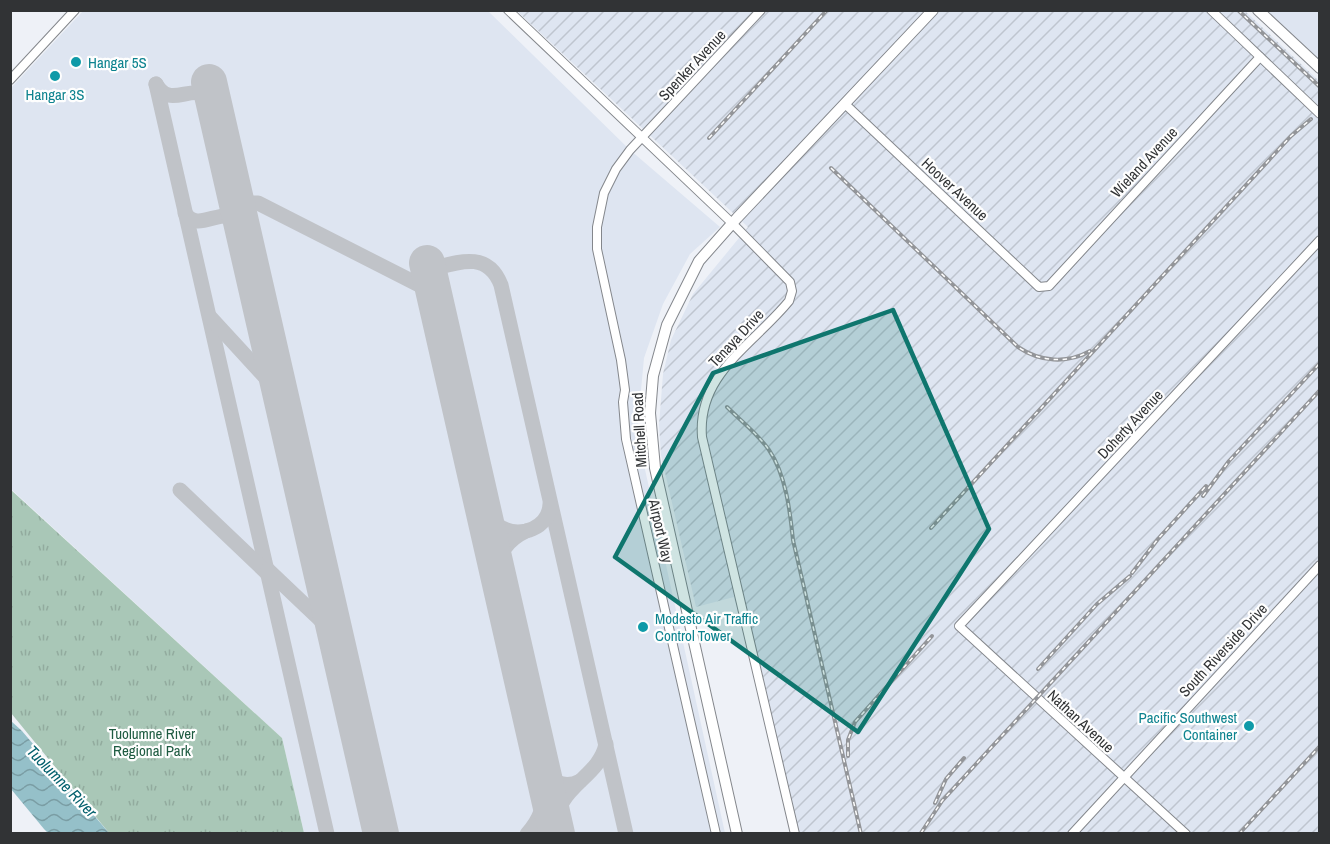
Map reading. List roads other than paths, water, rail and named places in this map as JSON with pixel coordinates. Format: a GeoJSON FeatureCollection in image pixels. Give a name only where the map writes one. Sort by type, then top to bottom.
{"type":"FeatureCollection","features":[{"type":"Feature","properties":{"kind":"main road","name":"Mitchell Road"},"geometry":{"type":"LineString","coordinates":[[736,834],[657,476],[650,413],[653,376],[667,325],[699,261],[933,10]]}},
{"type":"Feature","properties":{"kind":"main road"},"geometry":{"type":"LineString","coordinates":[[1258,10],[1320,68]]}},
{"type":"Feature","properties":{"kind":"street"},"geometry":{"type":"LineString","coordinates":[[10,80],[75,10]]}},
{"type":"Feature","properties":{"kind":"street","name":"Tenaya Drive"},"geometry":{"type":"LineString","coordinates":[[508,10],[732,223],[788,278],[792,287],[791,296],[786,304],[713,383],[705,402],[701,425],[795,834]]}},
{"type":"Feature","properties":{"kind":"street","name":"Spenker Avenue"},"geometry":{"type":"LineString","coordinates":[[642,137],[761,10]]}},
{"type":"Feature","properties":{"kind":"street"},"geometry":{"type":"LineString","coordinates":[[1211,10],[1320,114]]}},
{"type":"Feature","properties":{"kind":"street","name":"Wieland Avenue"},"geometry":{"type":"LineString","coordinates":[[1048,286],[1260,57]]}},
{"type":"Feature","properties":{"kind":"street","name":"Hoover Avenue"},"geometry":{"type":"LineString","coordinates":[[845,104],[1039,287],[1048,286]]}},
{"type":"Feature","properties":{"kind":"street","name":"Airport Way"},"geometry":{"type":"LineString","coordinates":[[642,137],[616,169],[604,193],[598,220],[597,249],[621,360],[625,390],[623,417],[626,439],[716,834]]}},
{"type":"Feature","properties":{"kind":"street","name":"Doherty Avenue"},"geometry":{"type":"LineString","coordinates":[[959,626],[1320,240]]}},
{"type":"Feature","properties":{"kind":"street","name":"South Riverside Drive"},"geometry":{"type":"LineString","coordinates":[[1072,834],[1320,565]]}},
{"type":"Feature","properties":{"kind":"street","name":"Nathan Avenue"},"geometry":{"type":"LineString","coordinates":[[959,626],[1186,834]]}},
{"type":"Feature","properties":{"kind":"water","name":"Tuolumne River"},"geometry":{"type":"Polygon","coordinates":[[[10,720],[109,833],[48,833],[44,829],[11,789],[10,720]]]}},
{"type":"Feature","properties":{"kind":"railway"},"geometry":{"type":"LineString","coordinates":[[709,138],[827,10]]}},
{"type":"Feature","properties":{"kind":"railway"},"geometry":{"type":"LineString","coordinates":[[1238,10],[1320,87]]}},
{"type":"Feature","properties":{"kind":"railway"},"geometry":{"type":"LineString","coordinates":[[931,528],[1291,136],[1311,119]]}},
{"type":"Feature","properties":{"kind":"railway"},"geometry":{"type":"LineString","coordinates":[[831,168],[1018,347],[1035,356],[1054,360],[1072,358],[1090,351]]}},
{"type":"Feature","properties":{"kind":"railway"},"geometry":{"type":"LineString","coordinates":[[1203,496],[1229,461],[1320,363]]}},
{"type":"Feature","properties":{"kind":"railway"},"geometry":{"type":"LineString","coordinates":[[921,833],[942,801],[1320,390]]}},
{"type":"Feature","properties":{"kind":"railway"},"geometry":{"type":"LineString","coordinates":[[727,407],[765,444],[780,471],[789,505],[793,540],[861,834]]}},
{"type":"Feature","properties":{"kind":"railway"},"geometry":{"type":"LineString","coordinates":[[1132,573],[1158,539],[1206,486]]}},
{"type":"Feature","properties":{"kind":"railway"},"geometry":{"type":"LineString","coordinates":[[1038,669],[1097,604],[1130,576]]}},
{"type":"Feature","properties":{"kind":"railway"},"geometry":{"type":"LineString","coordinates":[[848,756],[848,740],[855,722],[932,636]]}},
{"type":"Feature","properties":{"kind":"railway"},"geometry":{"type":"LineString","coordinates":[[1239,834],[1320,746]]}},
{"type":"Feature","properties":{"kind":"railway"},"geometry":{"type":"LineString","coordinates":[[935,803],[946,779],[964,758]]}},
{"type":"Feature","properties":{"kind":"place","name":"Hangar 5S"},"geometry":{"type":"Point","coordinates":[76,62]}},
{"type":"Feature","properties":{"kind":"place","name":"Hangar 3S"},"geometry":{"type":"Point","coordinates":[55,76]}},
{"type":"Feature","properties":{"kind":"place","name":"Modesto Air Traffic Control Tower"},"geometry":{"type":"Point","coordinates":[643,627]}},
{"type":"Feature","properties":{"kind":"place","name":"Pacific Southwest Container"},"geometry":{"type":"Point","coordinates":[1249,726]}},
{"type":"Feature","properties":{"kind":"park label","name":"Tuolumne River Regional Park"},"geometry":{"type":"Point","coordinates":[152,742]}}]}
